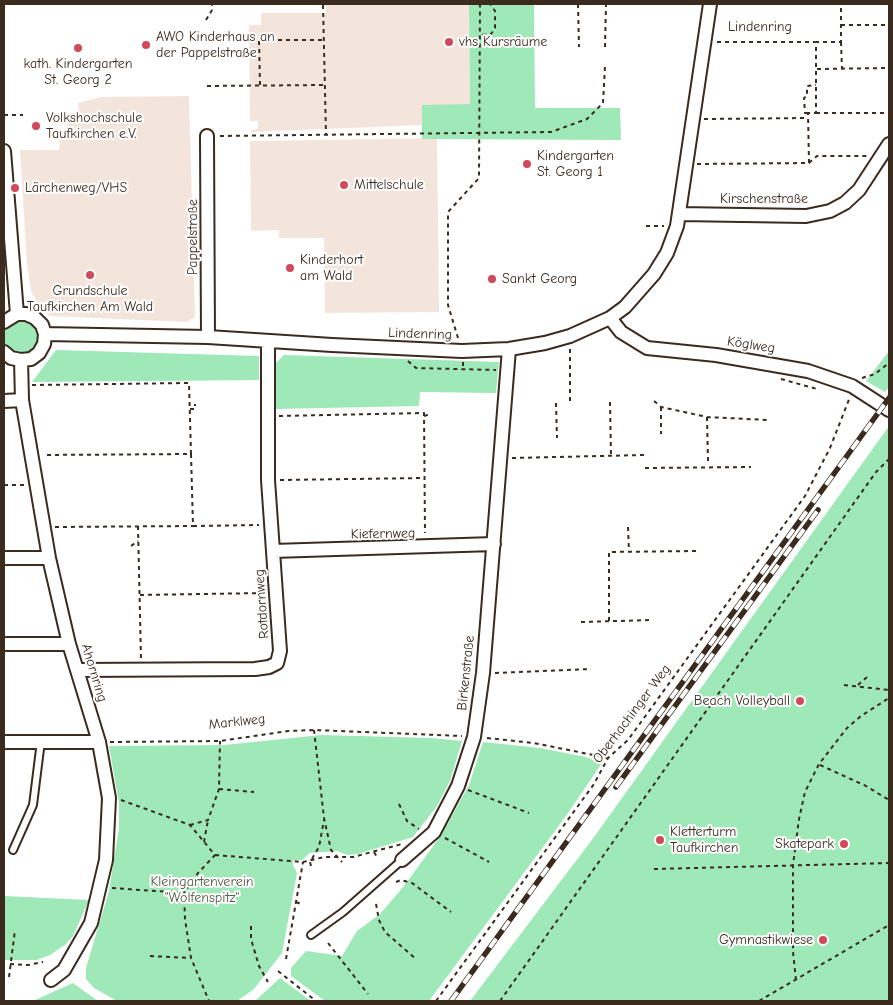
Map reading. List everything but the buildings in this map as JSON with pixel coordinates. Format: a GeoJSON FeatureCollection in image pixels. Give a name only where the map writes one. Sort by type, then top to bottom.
{"type":"FeatureCollection","features":[{"type":"Feature","properties":{"kind":"street","name":"Lindenring"},"geometry":{"type":"LineString","coordinates":[[45,334],[208,337],[268,342],[462,350],[509,349],[570,336],[610,318],[625,307],[654,274],[667,253],[679,220],[710,4]]}},
{"type":"Feature","properties":{"kind":"street","name":"Pappelstraße"},"geometry":{"type":"LineString","coordinates":[[207,136],[208,337]]}},
{"type":"Feature","properties":{"kind":"street","name":"Kirschenstraße"},"geometry":{"type":"LineString","coordinates":[[679,220],[806,216],[830,212],[845,203],[859,190],[883,156],[889,144]]}},
{"type":"Feature","properties":{"kind":"street"},"geometry":{"type":"LineString","coordinates":[[4,152],[7,250],[17,314]]}},
{"type":"Feature","properties":{"kind":"street"},"geometry":{"type":"LineString","coordinates":[[4,322],[17,314],[26,314],[35,318],[42,325],[45,334],[44,344],[39,353],[31,359],[11,358],[4,352]]}},
{"type":"Feature","properties":{"kind":"street","name":"Köglweg"},"geometry":{"type":"LineString","coordinates":[[610,318],[621,332],[647,348],[716,355],[808,371],[852,386],[889,410]]}},
{"type":"Feature","properties":{"kind":"street","name":"Rotdornweg"},"geometry":{"type":"LineString","coordinates":[[77,670],[255,669],[270,667],[277,663],[280,651],[270,524],[266,416],[268,342]]}},
{"type":"Feature","properties":{"kind":"street","name":"Birkenstraße"},"geometry":{"type":"LineString","coordinates":[[402,860],[432,834],[458,786],[474,737],[494,544],[509,349]]}},
{"type":"Feature","properties":{"kind":"street","name":"Ahornring"},"geometry":{"type":"LineString","coordinates":[[21,360],[22,400],[49,558],[69,644],[99,742],[108,798],[106,860],[91,923],[64,970],[51,980]]}},
{"type":"Feature","properties":{"kind":"street"},"geometry":{"type":"LineString","coordinates":[[4,401],[22,400]]}},
{"type":"Feature","properties":{"kind":"street","name":"Kiefernweg"},"geometry":{"type":"LineString","coordinates":[[273,551],[425,548],[494,544]]}},
{"type":"Feature","properties":{"kind":"street"},"geometry":{"type":"LineString","coordinates":[[4,558],[49,558]]}},
{"type":"Feature","properties":{"kind":"street"},"geometry":{"type":"LineString","coordinates":[[4,644],[69,644]]}},
{"type":"Feature","properties":{"kind":"street"},"geometry":{"type":"LineString","coordinates":[[4,742],[99,742]]}},
{"type":"Feature","properties":{"kind":"lane"},"geometry":{"type":"LineString","coordinates":[[13,850],[33,805],[41,741]]}},
{"type":"Feature","properties":{"kind":"lane","name":"Birkenstraße"},"geometry":{"type":"LineString","coordinates":[[311,935],[343,912],[402,860]]}},
{"type":"Feature","properties":{"kind":"path"},"geometry":{"type":"LineString","coordinates":[[206,20],[212,10],[212,4],[323,4],[326,135]]}},
{"type":"Feature","properties":{"kind":"path"},"geometry":{"type":"LineString","coordinates":[[463,370],[462,350],[448,305],[448,212],[479,178],[481,134],[480,4]]}},
{"type":"Feature","properties":{"kind":"path"},"geometry":{"type":"LineString","coordinates":[[481,35],[491,34],[495,28],[495,11],[490,4]]}},
{"type":"Feature","properties":{"kind":"path"},"geometry":{"type":"LineString","coordinates":[[578,4],[579,47]]}},
{"type":"Feature","properties":{"kind":"path"},"geometry":{"type":"LineString","coordinates":[[605,47],[606,4]]}},
{"type":"Feature","properties":{"kind":"path"},"geometry":{"type":"LineString","coordinates":[[841,4],[842,69]]}},
{"type":"Feature","properties":{"kind":"path"},"geometry":{"type":"LineString","coordinates":[[841,25],[889,25]]}},
{"type":"Feature","properties":{"kind":"path"},"geometry":{"type":"LineString","coordinates":[[260,86],[259,40],[324,40]]}},
{"type":"Feature","properties":{"kind":"path","name":"Lindenring"},"geometry":{"type":"LineString","coordinates":[[705,42],[841,42]]}},
{"type":"Feature","properties":{"kind":"path"},"geometry":{"type":"LineString","coordinates":[[816,42],[816,113]]}},
{"type":"Feature","properties":{"kind":"path"},"geometry":{"type":"LineString","coordinates":[[207,136],[551,132],[587,119],[603,104],[604,66]]}},
{"type":"Feature","properties":{"kind":"path"},"geometry":{"type":"LineString","coordinates":[[816,69],[889,68]]}},
{"type":"Feature","properties":{"kind":"path"},"geometry":{"type":"LineString","coordinates":[[207,86],[325,85]]}},
{"type":"Feature","properties":{"kind":"path"},"geometry":{"type":"LineString","coordinates":[[809,163],[808,118],[805,97],[807,86],[816,86]]}},
{"type":"Feature","properties":{"kind":"path"},"geometry":{"type":"LineString","coordinates":[[806,113],[889,113]]}},
{"type":"Feature","properties":{"kind":"path"},"geometry":{"type":"LineString","coordinates":[[4,115],[23,115]]}},
{"type":"Feature","properties":{"kind":"path"},"geometry":{"type":"LineString","coordinates":[[694,119],[808,118]]}},
{"type":"Feature","properties":{"kind":"path"},"geometry":{"type":"LineString","coordinates":[[687,164],[809,163],[817,156],[883,156]]}},
{"type":"Feature","properties":{"kind":"path"},"geometry":{"type":"LineString","coordinates":[[646,226],[679,220]]}},
{"type":"Feature","properties":{"kind":"path"},"geometry":{"type":"LineString","coordinates":[[570,336],[570,402]]}},
{"type":"Feature","properties":{"kind":"path"},"geometry":{"type":"LineString","coordinates":[[405,358],[416,368],[508,371]]}},
{"type":"Feature","properties":{"kind":"path"},"geometry":{"type":"LineString","coordinates":[[859,379],[875,374],[889,363]]}},
{"type":"Feature","properties":{"kind":"path"},"geometry":{"type":"LineString","coordinates":[[784,380],[817,389]]}},
{"type":"Feature","properties":{"kind":"path"},"geometry":{"type":"LineString","coordinates":[[22,385],[189,383],[193,526]]}},
{"type":"Feature","properties":{"kind":"path"},"geometry":{"type":"LineString","coordinates":[[654,401],[661,407],[707,418],[768,420]]}},
{"type":"Feature","properties":{"kind":"path"},"geometry":{"type":"LineString","coordinates":[[610,402],[611,456]]}},
{"type":"Feature","properties":{"kind":"path"},"geometry":{"type":"LineString","coordinates":[[556,403],[557,438]]}},
{"type":"Feature","properties":{"kind":"path"},"geometry":{"type":"LineString","coordinates":[[190,409],[195,409],[195,404]]}},
{"type":"Feature","properties":{"kind":"path"},"geometry":{"type":"LineString","coordinates":[[661,407],[661,434]]}},
{"type":"Feature","properties":{"kind":"path","name":"Oberhachinger Weg"},"geometry":{"type":"LineString","coordinates":[[436,1001],[594,784],[608,758],[628,740],[805,496],[830,448],[847,407]]}},
{"type":"Feature","properties":{"kind":"path"},"geometry":{"type":"LineString","coordinates":[[266,416],[424,413],[425,548]]}},
{"type":"Feature","properties":{"kind":"path"},"geometry":{"type":"LineString","coordinates":[[424,416],[431,414]]}},
{"type":"Feature","properties":{"kind":"path"},"geometry":{"type":"LineString","coordinates":[[707,418],[708,461]]}},
{"type":"Feature","properties":{"kind":"path"},"geometry":{"type":"LineString","coordinates":[[32,455],[191,454]]}},
{"type":"Feature","properties":{"kind":"path"},"geometry":{"type":"LineString","coordinates":[[500,458],[644,455]]}},
{"type":"Feature","properties":{"kind":"path"},"geometry":{"type":"LineString","coordinates":[[500,1001],[876,472],[889,459]]}},
{"type":"Feature","properties":{"kind":"path"},"geometry":{"type":"LineString","coordinates":[[644,468],[751,467]]}},
{"type":"Feature","properties":{"kind":"path"},"geometry":{"type":"LineString","coordinates":[[268,480],[425,478]]}},
{"type":"Feature","properties":{"kind":"path"},"geometry":{"type":"LineString","coordinates":[[4,485],[37,485]]}},
{"type":"Feature","properties":{"kind":"path"},"geometry":{"type":"LineString","coordinates":[[44,527],[270,524]]}},
{"type":"Feature","properties":{"kind":"path"},"geometry":{"type":"LineString","coordinates":[[138,526],[142,670]]}},
{"type":"Feature","properties":{"kind":"path"},"geometry":{"type":"LineString","coordinates":[[628,527],[629,552]]}},
{"type":"Feature","properties":{"kind":"path"},"geometry":{"type":"LineString","coordinates":[[131,546],[138,541]]}},
{"type":"Feature","properties":{"kind":"path"},"geometry":{"type":"LineString","coordinates":[[609,621],[609,552],[696,551]]}},
{"type":"Feature","properties":{"kind":"path"},"geometry":{"type":"LineString","coordinates":[[140,595],[276,593]]}},
{"type":"Feature","properties":{"kind":"path"},"geometry":{"type":"LineString","coordinates":[[580,622],[653,620]]}},
{"type":"Feature","properties":{"kind":"path"},"geometry":{"type":"LineString","coordinates":[[482,673],[592,670]]}},
{"type":"Feature","properties":{"kind":"path"},"geometry":{"type":"LineString","coordinates":[[858,685],[867,677]]}},
{"type":"Feature","properties":{"kind":"path"},"geometry":{"type":"LineString","coordinates":[[844,685],[858,685],[889,690]]}},
{"type":"Feature","properties":{"kind":"path"},"geometry":{"type":"LineString","coordinates":[[796,980],[793,952],[793,865],[802,801],[809,782],[819,764],[847,728],[861,716],[889,698]]}},
{"type":"Feature","properties":{"kind":"path"},"geometry":{"type":"LineString","coordinates":[[314,730],[324,818],[331,850],[342,862]]}},
{"type":"Feature","properties":{"kind":"path","name":"Marklweg"},"geometry":{"type":"LineString","coordinates":[[99,742],[220,741],[288,731],[314,730],[474,737],[534,743],[608,758]]}},
{"type":"Feature","properties":{"kind":"path"},"geometry":{"type":"LineString","coordinates":[[204,842],[208,820],[219,789],[220,741]]}},
{"type":"Feature","properties":{"kind":"path"},"geometry":{"type":"LineString","coordinates":[[819,764],[866,786],[889,800]]}},
{"type":"Feature","properties":{"kind":"path"},"geometry":{"type":"LineString","coordinates":[[458,786],[529,813]]}},
{"type":"Feature","properties":{"kind":"path"},"geometry":{"type":"LineString","coordinates":[[219,789],[254,792]]}},
{"type":"Feature","properties":{"kind":"path"},"geometry":{"type":"LineString","coordinates":[[108,798],[190,825],[215,854],[310,862],[324,857],[353,857],[408,842]]}},
{"type":"Feature","properties":{"kind":"path"},"geometry":{"type":"LineString","coordinates":[[399,804],[407,821],[488,862]]}},
{"type":"Feature","properties":{"kind":"path"},"geometry":{"type":"LineString","coordinates":[[311,866],[310,862],[319,847],[324,818]]}},
{"type":"Feature","properties":{"kind":"path"},"geometry":{"type":"LineString","coordinates":[[190,825],[208,820]]}},
{"type":"Feature","properties":{"kind":"path"},"geometry":{"type":"LineString","coordinates":[[374,852],[376,857]]}},
{"type":"Feature","properties":{"kind":"path"},"geometry":{"type":"LineString","coordinates":[[209,1001],[191,958],[185,920],[184,893],[215,854]]}},
{"type":"Feature","properties":{"kind":"path"},"geometry":{"type":"LineString","coordinates":[[286,959],[303,862]]}},
{"type":"Feature","properties":{"kind":"path"},"geometry":{"type":"LineString","coordinates":[[654,869],[889,863]]}},
{"type":"Feature","properties":{"kind":"path"},"geometry":{"type":"LineString","coordinates":[[396,882],[401,880],[412,883],[451,912]]}},
{"type":"Feature","properties":{"kind":"path"},"geometry":{"type":"LineString","coordinates":[[100,887],[184,893]]}},
{"type":"Feature","properties":{"kind":"path"},"geometry":{"type":"LineString","coordinates":[[296,902],[301,904]]}},
{"type":"Feature","properties":{"kind":"path"},"geometry":{"type":"LineString","coordinates":[[376,904],[378,920],[385,932],[416,958]]}},
{"type":"Feature","properties":{"kind":"path"},"geometry":{"type":"LineString","coordinates":[[759,1001],[889,925]]}},
{"type":"Feature","properties":{"kind":"path"},"geometry":{"type":"LineString","coordinates":[[251,926],[251,939],[258,966],[268,982]]}},
{"type":"Feature","properties":{"kind":"path"},"geometry":{"type":"LineString","coordinates":[[9,977],[15,930]]}},
{"type":"Feature","properties":{"kind":"path"},"geometry":{"type":"LineString","coordinates":[[328,944],[368,994]]}},
{"type":"Feature","properties":{"kind":"path"},"geometry":{"type":"LineString","coordinates":[[150,956],[191,958]]}},
{"type":"Feature","properties":{"kind":"path"},"geometry":{"type":"LineString","coordinates":[[10,964],[28,965],[43,962]]}},
{"type":"Feature","properties":{"kind":"path"},"geometry":{"type":"LineString","coordinates":[[278,971],[316,1001]]}},
{"type":"Feature","properties":{"kind":"shaded area"},"geometry":{"type":"Polygon","coordinates":[[[326,4],[469,4],[470,105],[422,105],[422,125],[251,132],[251,130],[258,129],[258,121],[250,121],[249,25],[261,25],[261,13],[326,13],[326,4]]]}},
{"type":"Feature","properties":{"kind":"shaded area"},"geometry":{"type":"Polygon","coordinates":[[[189,96],[195,317],[187,322],[50,316],[40,308],[31,291],[27,265],[20,150],[59,150],[60,135],[79,110],[78,103],[101,97],[189,96]]]}},
{"type":"Feature","properties":{"kind":"shaded area","name":"Mittelschule"},"geometry":{"type":"Polygon","coordinates":[[[437,138],[439,312],[325,313],[324,238],[279,238],[279,230],[251,231],[250,141],[437,138]]]}},
{"type":"Feature","properties":{"kind":"green space"},"geometry":{"type":"Polygon","coordinates":[[[469,4],[534,4],[535,108],[620,108],[621,140],[422,139],[422,105],[470,104],[469,4]]]}},
{"type":"Feature","properties":{"kind":"green space"},"geometry":{"type":"Polygon","coordinates":[[[21,319],[33,325],[39,337],[33,349],[21,355],[9,349],[3,337],[9,325],[21,319]]]}},
{"type":"Feature","properties":{"kind":"green space"},"geometry":{"type":"Polygon","coordinates":[[[56,350],[259,356],[259,380],[32,382],[56,350]]]}},
{"type":"Feature","properties":{"kind":"green space"},"geometry":{"type":"Polygon","coordinates":[[[889,351],[889,387],[885,392],[866,381],[889,351]]]}},
{"type":"Feature","properties":{"kind":"green space"},"geometry":{"type":"Polygon","coordinates":[[[284,355],[499,362],[496,393],[420,392],[419,406],[275,409],[276,363],[284,355]]]}},
{"type":"Feature","properties":{"kind":"green space"},"geometry":{"type":"Polygon","coordinates":[[[889,426],[889,1001],[470,1001],[594,837],[889,426]]]}},
{"type":"Feature","properties":{"kind":"green space","name":"Kleingartenverein \"Wolfenspitz\""},"geometry":{"type":"Polygon","coordinates":[[[321,735],[431,738],[462,741],[450,781],[437,806],[413,837],[358,854],[347,855],[337,851],[310,853],[302,860],[293,860],[297,873],[282,953],[254,989],[237,1001],[117,1001],[94,988],[86,979],[86,968],[109,891],[119,828],[119,803],[109,746],[224,745],[321,735]]]}},
{"type":"Feature","properties":{"kind":"green space"},"geometry":{"type":"Polygon","coordinates":[[[483,742],[540,748],[586,757],[602,763],[566,816],[429,1001],[325,1001],[291,976],[291,968],[306,951],[342,956],[357,931],[380,914],[404,886],[442,834],[469,785],[483,742]]]}},
{"type":"Feature","properties":{"kind":"green space"},"geometry":{"type":"Polygon","coordinates":[[[4,896],[89,900],[73,936],[65,945],[50,955],[37,960],[4,960],[4,896]]]}},
{"type":"Feature","properties":{"kind":"green space"},"geometry":{"type":"Polygon","coordinates":[[[280,978],[311,1001],[255,1001],[280,978]]]}},
{"type":"Feature","properties":{"kind":"green space"},"geometry":{"type":"Polygon","coordinates":[[[73,983],[98,1001],[33,1001],[55,991],[73,983]]]}},
{"type":"Feature","properties":{"kind":"railway"},"geometry":{"type":"LineString","coordinates":[[451,1001],[889,398]]}},
{"type":"Feature","properties":{"kind":"railway"},"geometry":{"type":"LineString","coordinates":[[616,787],[818,510]]}},
{"type":"Feature","properties":{"kind":"place","name":"vhs Kursräume"},"geometry":{"type":"Point","coordinates":[449,42]}},
{"type":"Feature","properties":{"kind":"place","name":"AWO Kinderhaus an der Pappelstraße"},"geometry":{"type":"Point","coordinates":[146,45]}},
{"type":"Feature","properties":{"kind":"place","name":"kath. Kindergarten St. Georg 2"},"geometry":{"type":"Point","coordinates":[78,48]}},
{"type":"Feature","properties":{"kind":"place","name":"Volkshochschule Taufkirchen e.V."},"geometry":{"type":"Point","coordinates":[36,126]}},
{"type":"Feature","properties":{"kind":"place","name":"Kindergarten St. Georg 1"},"geometry":{"type":"Point","coordinates":[527,164]}},
{"type":"Feature","properties":{"kind":"place","name":"Mittelschule"},"geometry":{"type":"Point","coordinates":[344,185]}},
{"type":"Feature","properties":{"kind":"place","name":"Lärchenweg/VHS"},"geometry":{"type":"Point","coordinates":[15,188]}},
{"type":"Feature","properties":{"kind":"place","name":"Kinderhort am Wald"},"geometry":{"type":"Point","coordinates":[290,268]}},
{"type":"Feature","properties":{"kind":"place","name":"Grundschule Taufkirchen Am Wald"},"geometry":{"type":"Point","coordinates":[90,275]}},
{"type":"Feature","properties":{"kind":"place","name":"Sankt Georg"},"geometry":{"type":"Point","coordinates":[492,279]}},
{"type":"Feature","properties":{"kind":"place","name":"Beach Volleyball"},"geometry":{"type":"Point","coordinates":[800,701]}},
{"type":"Feature","properties":{"kind":"place","name":"Kletterturm Taufkirchen"},"geometry":{"type":"Point","coordinates":[660,840]}},
{"type":"Feature","properties":{"kind":"place","name":"Skatepark"},"geometry":{"type":"Point","coordinates":[844,844]}},
{"type":"Feature","properties":{"kind":"place","name":"Gymnastikwiese"},"geometry":{"type":"Point","coordinates":[823,940]}}]}
